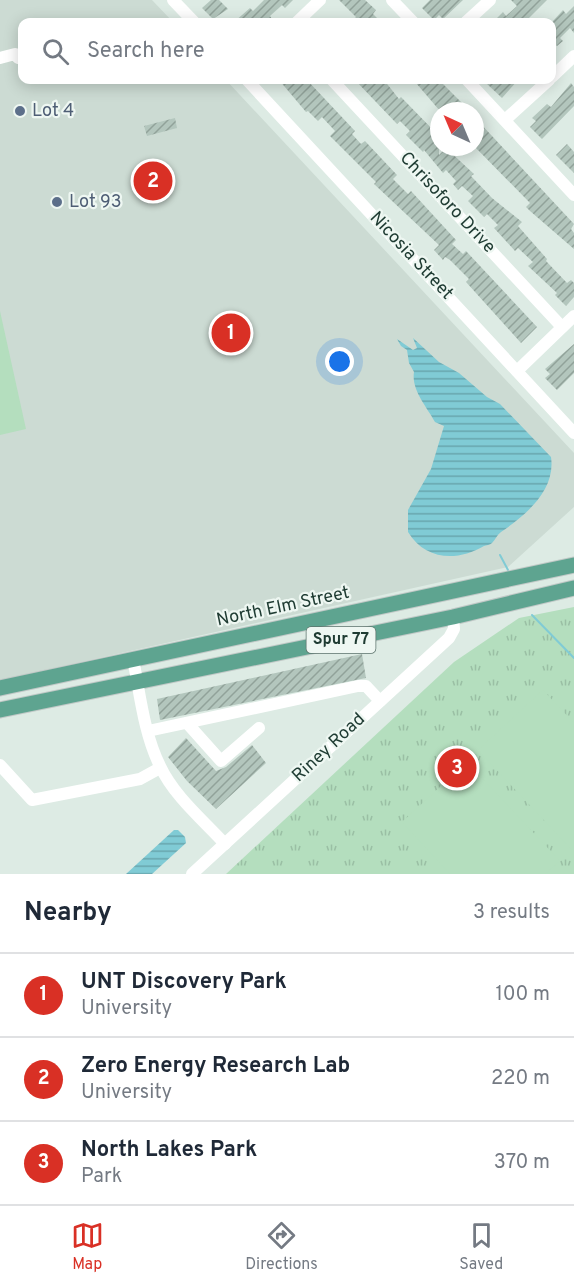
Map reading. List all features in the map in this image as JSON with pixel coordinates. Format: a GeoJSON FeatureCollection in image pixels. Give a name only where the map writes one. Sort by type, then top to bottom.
{"type":"FeatureCollection","features":[{"type":"Feature","properties":{"kind":"main road","name":"North Elm Street"},"geometry":{"type":"LineString","coordinates":[[0,688],[574,565]]}},
{"type":"Feature","properties":{"kind":"main road","name":"Spur 77"},"geometry":{"type":"LineString","coordinates":[[0,710],[453,617],[574,588]]}},
{"type":"Feature","properties":{"kind":"street"},"geometry":{"type":"LineString","coordinates":[[173,0],[190,18]]}},
{"type":"Feature","properties":{"kind":"street"},"geometry":{"type":"LineString","coordinates":[[301,18],[320,0]]}},
{"type":"Feature","properties":{"kind":"street"},"geometry":{"type":"LineString","coordinates":[[392,0],[409,18]]}},
{"type":"Feature","properties":{"kind":"street"},"geometry":{"type":"LineString","coordinates":[[470,18],[490,0]]}},
{"type":"Feature","properties":{"kind":"street"},"geometry":{"type":"LineString","coordinates":[[0,57],[15,54],[18,58]]}},
{"type":"Feature","properties":{"kind":"street"},"geometry":{"type":"LineString","coordinates":[[556,72],[574,56]]}},
{"type":"Feature","properties":{"kind":"street","name":"Nicosia Street"},"geometry":{"type":"LineString","coordinates":[[251,84],[574,433]]}},
{"type":"Feature","properties":{"kind":"street","name":"Chrisoforo Drive"},"geometry":{"type":"LineString","coordinates":[[336,84],[562,327]]}},
{"type":"Feature","properties":{"kind":"street"},"geometry":{"type":"LineString","coordinates":[[471,84],[574,195]]}},
{"type":"Feature","properties":{"kind":"street"},"geometry":{"type":"LineString","coordinates":[[505,120],[544,84]]}},
{"type":"Feature","properties":{"kind":"street"},"geometry":{"type":"LineString","coordinates":[[518,370],[574,316]]}},
{"type":"Feature","properties":{"kind":"street","name":"Riney Road"},"geometry":{"type":"LineString","coordinates":[[192,874],[449,638],[454,629],[453,617]]}},
{"type":"Feature","properties":{"kind":"street"},"geometry":{"type":"LineString","coordinates":[[133,659],[148,731],[160,768],[175,790],[225,843]]}},
{"type":"Feature","properties":{"kind":"street"},"geometry":{"type":"LineString","coordinates":[[148,731],[362,686],[366,686],[380,700]]}},
{"type":"Feature","properties":{"kind":"street"},"geometry":{"type":"LineString","coordinates":[[187,723],[221,761],[259,728]]}},
{"type":"Feature","properties":{"kind":"street"},"geometry":{"type":"LineString","coordinates":[[0,765],[32,800],[140,779],[160,768]]}},
{"type":"Feature","properties":{"kind":"shaded area"},"geometry":{"type":"Polygon","coordinates":[[[0,0],[152,0],[169,18],[18,18],[18,84],[230,84],[574,453],[574,507],[508,567],[0,680],[0,0]]]}},
{"type":"Feature","properties":{"kind":"green space"},"geometry":{"type":"Polygon","coordinates":[[[0,311],[26,429],[0,435],[0,311]]]}},
{"type":"Feature","properties":{"kind":"green space"},"geometry":{"type":"Polygon","coordinates":[[[574,607],[574,874],[226,874],[454,662],[519,618],[574,607]]]}},
{"type":"Feature","properties":{"kind":"green space"},"geometry":{"type":"Polygon","coordinates":[[[543,690],[574,723],[574,846],[571,849],[478,750],[543,690]]]}},
{"type":"Feature","properties":{"kind":"green space"},"geometry":{"type":"Polygon","coordinates":[[[467,762],[560,861],[545,874],[450,874],[402,822],[467,762]]]}},
{"type":"Feature","properties":{"kind":"water"},"geometry":{"type":"Polygon","coordinates":[[[413,338],[439,362],[459,373],[487,397],[500,404],[551,457],[549,480],[544,491],[529,510],[500,533],[491,544],[463,554],[442,556],[432,553],[415,541],[408,532],[408,510],[431,469],[444,426],[435,422],[420,398],[407,350],[397,339],[413,350],[417,348],[413,338]]]}},
{"type":"Feature","properties":{"kind":"water"},"geometry":{"type":"Polygon","coordinates":[[[174,830],[178,830],[185,837],[186,843],[152,874],[126,874],[174,830]]]}},
{"type":"Feature","properties":{"kind":"building"},"geometry":{"type":"Polygon","coordinates":[[[211,0],[219,0],[228,9],[212,18],[202,8],[211,0]]]}},
{"type":"Feature","properties":{"kind":"building"},"geometry":{"type":"Polygon","coordinates":[[[264,0],[293,0],[285,8],[282,5],[270,16],[271,18],[239,18],[250,8],[253,11],[264,0]]]}},
{"type":"Feature","properties":{"kind":"building"},"geometry":{"type":"Polygon","coordinates":[[[339,0],[365,0],[376,10],[373,14],[377,18],[356,17],[339,0]]]}},
{"type":"Feature","properties":{"kind":"building"},"geometry":{"type":"Polygon","coordinates":[[[430,0],[463,0],[444,18],[439,15],[432,18],[422,8],[430,0]]]}},
{"type":"Feature","properties":{"kind":"building"},"geometry":{"type":"Polygon","coordinates":[[[511,0],[547,0],[529,18],[497,18],[503,12],[506,16],[517,6],[511,0]]]}},
{"type":"Feature","properties":{"kind":"building"},"geometry":{"type":"Polygon","coordinates":[[[574,6],[574,33],[570,28],[560,38],[563,41],[557,46],[556,18],[563,10],[566,14],[574,6]]]}},
{"type":"Feature","properties":{"kind":"building"},"geometry":{"type":"Polygon","coordinates":[[[571,83],[574,87],[574,106],[542,139],[530,127],[536,121],[532,118],[547,104],[551,107],[571,83]]]}},
{"type":"Feature","properties":{"kind":"building"},"geometry":{"type":"Polygon","coordinates":[[[282,84],[311,84],[355,131],[352,134],[361,144],[365,141],[397,175],[393,179],[408,194],[411,191],[456,240],[452,244],[463,254],[466,251],[537,327],[521,343],[466,282],[469,279],[450,260],[445,257],[443,260],[434,250],[439,245],[374,184],[376,182],[330,136],[335,131],[322,117],[318,121],[308,111],[306,112],[282,84]]]}},
{"type":"Feature","properties":{"kind":"building"},"geometry":{"type":"Polygon","coordinates":[[[359,84],[387,84],[399,99],[401,97],[430,127],[430,156],[455,156],[474,174],[471,176],[492,198],[522,222],[518,226],[547,259],[546,261],[567,283],[571,280],[574,283],[574,297],[566,306],[555,295],[557,293],[528,266],[533,262],[518,248],[515,251],[494,228],[498,225],[487,214],[484,217],[468,201],[473,196],[462,186],[458,190],[453,184],[456,181],[446,170],[443,173],[424,150],[423,152],[406,135],[410,131],[400,121],[397,124],[359,84]]]}},
{"type":"Feature","properties":{"kind":"building"},"geometry":{"type":"Polygon","coordinates":[[[417,84],[443,84],[461,102],[432,102],[417,84]]]}},
{"type":"Feature","properties":{"kind":"building"},"geometry":{"type":"Polygon","coordinates":[[[487,84],[514,84],[502,98],[487,84]]]}},
{"type":"Feature","properties":{"kind":"building"},"geometry":{"type":"Polygon","coordinates":[[[175,118],[177,128],[147,136],[144,126],[175,118]]]}},
{"type":"Feature","properties":{"kind":"building"},"geometry":{"type":"Polygon","coordinates":[[[484,127],[574,224],[571,229],[574,233],[574,249],[526,207],[530,203],[484,156],[484,127]]]}},
{"type":"Feature","properties":{"kind":"building"},"geometry":{"type":"Polygon","coordinates":[[[567,144],[574,152],[574,173],[556,155],[567,144]]]}},
{"type":"Feature","properties":{"kind":"building"},"geometry":{"type":"Polygon","coordinates":[[[574,344],[574,373],[557,390],[545,378],[550,374],[545,369],[574,344]]]}},
{"type":"Feature","properties":{"kind":"building"},"geometry":{"type":"Polygon","coordinates":[[[362,654],[366,678],[160,720],[157,699],[362,654]]]}},
{"type":"Feature","properties":{"kind":"building"},"geometry":{"type":"Polygon","coordinates":[[[186,738],[216,771],[226,767],[252,745],[266,763],[216,809],[187,781],[168,757],[186,738]]]}},
{"type":"Feature","properties":{"kind":"waterway"},"geometry":{"type":"LineString","coordinates":[[500,555],[508,570]]}},
{"type":"Feature","properties":{"kind":"waterway"},"geometry":{"type":"LineString","coordinates":[[532,615],[574,658]]}},
{"type":"Feature","properties":{"kind":"place","name":"Lot 4"},"geometry":{"type":"Point","coordinates":[20,111]}},
{"type":"Feature","properties":{"kind":"place","name":"Zero Energy Research Lab"},"geometry":{"type":"Point","coordinates":[153,181]}},
{"type":"Feature","properties":{"kind":"place","name":"Lot 93"},"geometry":{"type":"Point","coordinates":[57,202]}},
{"type":"Feature","properties":{"kind":"place","name":"UNT Discovery Park"},"geometry":{"type":"Point","coordinates":[231,333]}},
{"type":"Feature","properties":{"kind":"place","name":"North Lakes Park"},"geometry":{"type":"Point","coordinates":[457,768]}}]}
